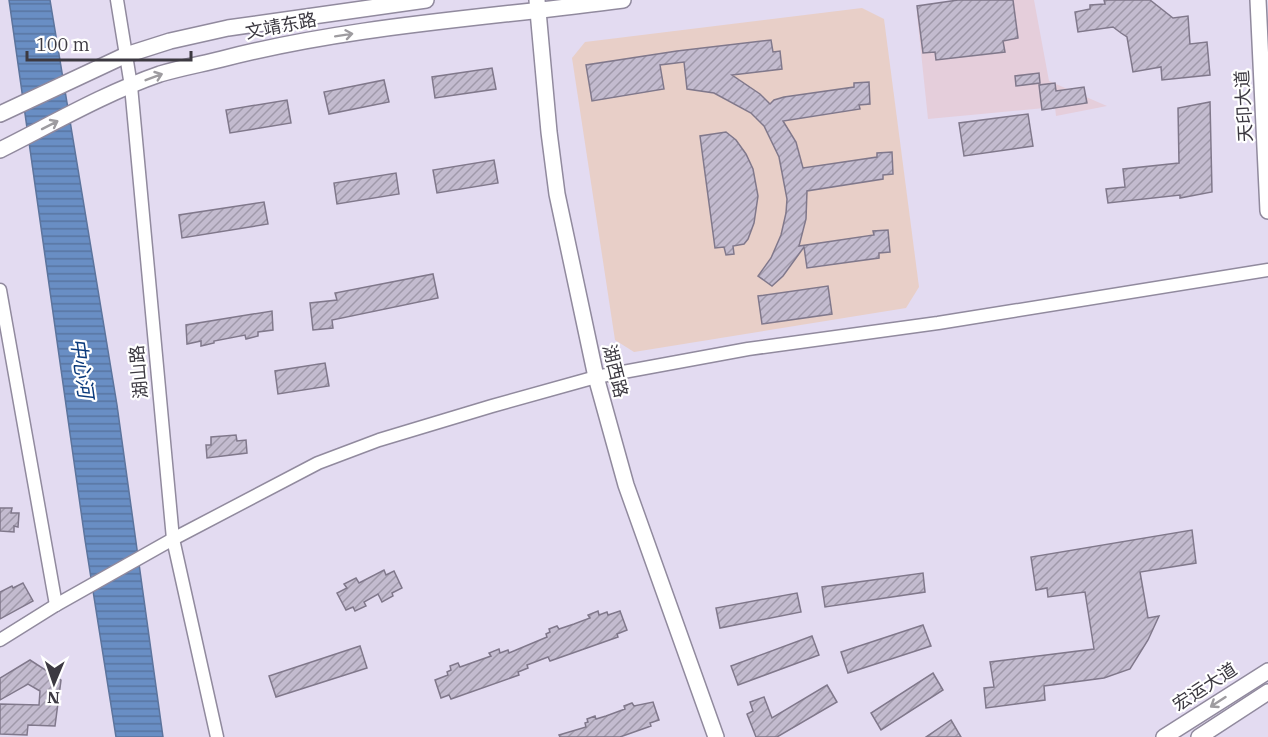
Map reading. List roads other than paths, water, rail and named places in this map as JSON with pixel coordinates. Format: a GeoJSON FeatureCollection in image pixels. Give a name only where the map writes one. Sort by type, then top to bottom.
{"type":"FeatureCollection","features":[{"type":"Feature","properties":{"kind":"main road","name":"文靖东路"},"geometry":{"type":"LineString","coordinates":[[0,114],[126,55],[170,41],[228,28],[426,0]]}},
{"type":"Feature","properties":{"kind":"main road","name":"文靖东路"},"geometry":{"type":"LineString","coordinates":[[0,150],[100,100],[161,74],[276,45],[538,6],[623,0]]}},
{"type":"Feature","properties":{"kind":"main road","name":"天印大道"},"geometry":{"type":"LineString","coordinates":[[1258,0],[1268,211]]}},
{"type":"Feature","properties":{"kind":"main road","name":"湖西路"},"geometry":{"type":"LineString","coordinates":[[538,6],[557,194],[596,377],[626,485],[716,737]]}},
{"type":"Feature","properties":{"kind":"main road","name":"宏运大道"},"geometry":{"type":"LineString","coordinates":[[1164,737],[1268,671]]}},
{"type":"Feature","properties":{"kind":"main road","name":"宏运大道"},"geometry":{"type":"LineString","coordinates":[[1199,737],[1268,692]]}},
{"type":"Feature","properties":{"kind":"street","name":"湖山路"},"geometry":{"type":"LineString","coordinates":[[117,0],[131,86],[173,539],[217,737]]}},
{"type":"Feature","properties":{"kind":"street"},"geometry":{"type":"LineString","coordinates":[[0,640],[56,604],[173,539],[318,463],[379,440],[596,377],[748,349],[938,323],[1268,270]]}},
{"type":"Feature","properties":{"kind":"street"},"geometry":{"type":"LineString","coordinates":[[0,291],[56,604]]}},
{"type":"Feature","properties":{"kind":"water","name":"中心河"},"geometry":{"type":"Polygon","coordinates":[[[9,0],[50,0],[117,405],[163,737],[116,737],[85,540],[9,0]]]}}]}
